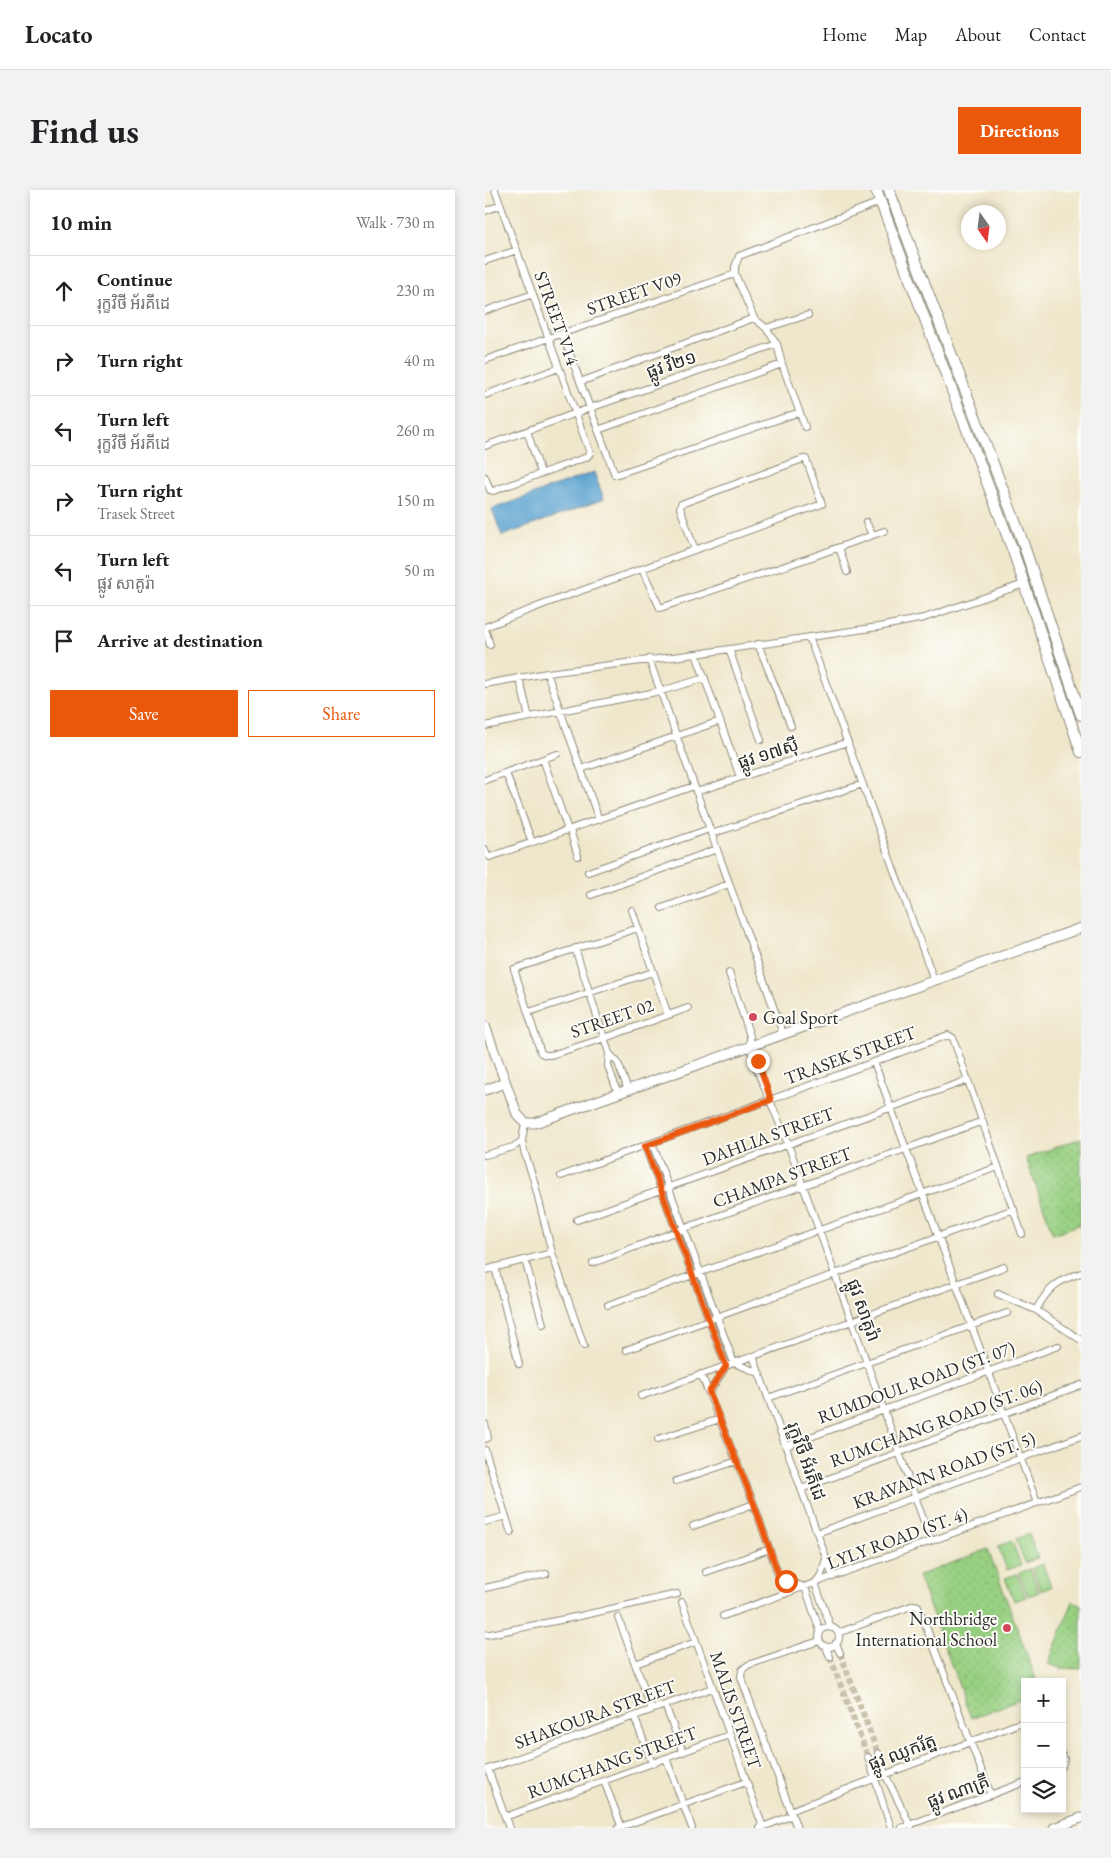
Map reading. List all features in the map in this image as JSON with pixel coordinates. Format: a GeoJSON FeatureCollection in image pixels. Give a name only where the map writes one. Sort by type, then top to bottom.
{"type":"FeatureCollection","features":[{"type":"Feature","properties":{"kind":"main road"},"geometry":{"type":"LineString","coordinates":[[876,190],[1024,584],[1081,750]]}},
{"type":"Feature","properties":{"kind":"main road"},"geometry":{"type":"LineString","coordinates":[[889,190],[1021,538],[1081,715]]}},
{"type":"Feature","properties":{"kind":"street","name":"STREET V14"},"geometry":{"type":"LineString","coordinates":[[495,190],[557,360],[589,455],[541,474]]}},
{"type":"Feature","properties":{"kind":"street"},"geometry":{"type":"LineString","coordinates":[[805,428],[782,364],[777,344],[766,328],[754,318],[735,274],[735,267],[739,256],[880,202]]}},
{"type":"Feature","properties":{"kind":"street"},"geometry":{"type":"LineString","coordinates":[[485,211],[501,205]]}},
{"type":"Feature","properties":{"kind":"street"},"geometry":{"type":"LineString","coordinates":[[485,262],[517,250]]}},
{"type":"Feature","properties":{"kind":"street","name":"STREET V09"},"geometry":{"type":"LineString","coordinates":[[485,360],[735,274]]}},
{"type":"Feature","properties":{"kind":"street"},"geometry":{"type":"LineString","coordinates":[[485,311],[533,294]]}},
{"type":"Feature","properties":{"kind":"street"},"geometry":{"type":"LineString","coordinates":[[766,328],[808,315]]}},
{"type":"Feature","properties":{"kind":"street"},"geometry":{"type":"LineString","coordinates":[[580,382],[754,318]]}},
{"type":"Feature","properties":{"kind":"street"},"geometry":{"type":"LineString","coordinates":[[562,333],[613,473],[617,476],[799,412]]}},
{"type":"Feature","properties":{"kind":"street","name":"ផ្លូវ វី២១"},"geometry":{"type":"LineString","coordinates":[[485,446],[777,344]]}},
{"type":"Feature","properties":{"kind":"street"},"geometry":{"type":"LineString","coordinates":[[557,360],[570,356]]}},
{"type":"Feature","properties":{"kind":"street"},"geometry":{"type":"LineString","coordinates":[[598,430],[782,364]]}},
{"type":"Feature","properties":{"kind":"street"},"geometry":{"type":"LineString","coordinates":[[485,395],[559,368]]}},
{"type":"Feature","properties":{"kind":"street"},"geometry":{"type":"LineString","coordinates":[[485,477],[491,491],[541,474],[527,431]]}},
{"type":"Feature","properties":{"kind":"street"},"geometry":{"type":"LineString","coordinates":[[490,645],[485,628],[822,504],[806,459],[681,504],[680,508],[695,550]]}},
{"type":"Feature","properties":{"kind":"street"},"geometry":{"type":"LineString","coordinates":[[866,522],[871,536]]}},
{"type":"Feature","properties":{"kind":"street"},"geometry":{"type":"LineString","coordinates":[[642,569],[660,608],[884,531]]}},
{"type":"Feature","properties":{"kind":"street"},"geometry":{"type":"LineString","coordinates":[[839,547],[847,572]]}},
{"type":"Feature","properties":{"kind":"street"},"geometry":{"type":"LineString","coordinates":[[485,684],[547,673],[696,654],[924,618],[1024,584]]}},
{"type":"Feature","properties":{"kind":"street"},"geometry":{"type":"LineString","coordinates":[[809,637],[934,980]]}},
{"type":"Feature","properties":{"kind":"street"},"geometry":{"type":"LineString","coordinates":[[759,644],[791,726]]}},
{"type":"Feature","properties":{"kind":"street"},"geometry":{"type":"LineString","coordinates":[[729,649],[761,740]]}},
{"type":"Feature","properties":{"kind":"street"},"geometry":{"type":"LineString","coordinates":[[696,654],[740,777]]}},
{"type":"Feature","properties":{"kind":"street"},"geometry":{"type":"LineString","coordinates":[[649,659],[783,1034]]}},
{"type":"Feature","properties":{"kind":"street"},"geometry":{"type":"LineString","coordinates":[[547,673],[599,820]]}},
{"type":"Feature","properties":{"kind":"street"},"geometry":{"type":"LineString","coordinates":[[519,678],[529,717]]}},
{"type":"Feature","properties":{"kind":"street"},"geometry":{"type":"LineString","coordinates":[[485,726],[661,691],[705,678]]}},
{"type":"Feature","properties":{"kind":"street"},"geometry":{"type":"LineString","coordinates":[[581,770],[720,720]]}},
{"type":"Feature","properties":{"kind":"street","name":"ផ្លូវ ១៧ស៊ី"},"geometry":{"type":"LineString","coordinates":[[485,849],[487,856],[491,857],[695,789],[740,777],[848,742]]}},
{"type":"Feature","properties":{"kind":"street"},"geometry":{"type":"LineString","coordinates":[[485,780],[557,754]]}},
{"type":"Feature","properties":{"kind":"street"},"geometry":{"type":"LineString","coordinates":[[543,759],[578,856]]}},
{"type":"Feature","properties":{"kind":"street"},"geometry":{"type":"LineString","coordinates":[[506,773],[532,842]]}},
{"type":"Feature","properties":{"kind":"street"},"geometry":{"type":"LineString","coordinates":[[588,872],[710,831],[863,784]]}},
{"type":"Feature","properties":{"kind":"street"},"geometry":{"type":"LineString","coordinates":[[591,895],[717,849]]}},
{"type":"Feature","properties":{"kind":"street"},"geometry":{"type":"LineString","coordinates":[[663,908],[729,884]]}},
{"type":"Feature","properties":{"kind":"street"},"geometry":{"type":"LineString","coordinates":[[632,910],[668,1015]]}},
{"type":"Feature","properties":{"kind":"street"},"geometry":{"type":"LineString","coordinates":[[638,928],[515,968],[529,1012],[653,972]]}},
{"type":"Feature","properties":{"kind":"street"},"geometry":{"type":"LineString","coordinates":[[525,1124],[535,1123],[618,1093],[751,1050],[783,1034],[1081,928]]}},
{"type":"Feature","properties":{"kind":"street"},"geometry":{"type":"LineString","coordinates":[[575,948],[605,1038],[609,1052],[608,1066],[618,1093]]}},
{"type":"Feature","properties":{"kind":"street","name":"ផ្លូវ សាគូរ៉ា"},"geometry":{"type":"LineString","coordinates":[[729,973],[750,1036],[754,1062],[788,1144],[931,1541]]}},
{"type":"Feature","properties":{"kind":"street","name":"STREET 02"},"geometry":{"type":"LineString","coordinates":[[529,1012],[541,1052],[546,1055],[605,1038],[688,1008]]}},
{"type":"Feature","properties":{"kind":"street"},"geometry":{"type":"LineString","coordinates":[[485,1026],[517,1114],[525,1124],[522,1141],[535,1181],[552,1253],[584,1346]]}},
{"type":"Feature","properties":{"kind":"street","name":"TRASEK STREET"},"geometry":{"type":"LineString","coordinates":[[561,1176],[948,1035],[953,1038],[968,1080]]}},
{"type":"Feature","properties":{"kind":"street","name":"ផ្លូវ សាគូរ៉ា"},"geometry":{"type":"LineString","coordinates":[[751,1050],[758,1061],[768,1088],[767,1091]]}},
{"type":"Feature","properties":{"kind":"street"},"geometry":{"type":"LineString","coordinates":[[609,1052],[618,1063],[627,1090]]}},
{"type":"Feature","properties":{"kind":"street"},"geometry":{"type":"LineString","coordinates":[[874,1062],[1037,1503]]}},
{"type":"Feature","properties":{"kind":"street"},"geometry":{"type":"LineString","coordinates":[[968,1080],[1022,1234]]}},
{"type":"Feature","properties":{"kind":"street","name":"DAHLIA STREET"},"geometry":{"type":"LineString","coordinates":[[577,1220],[968,1080]]}},
{"type":"Feature","properties":{"kind":"street"},"geometry":{"type":"LineString","coordinates":[[485,1090],[505,1083]]}},
{"type":"Feature","properties":{"kind":"street","name":"CHAMPA STREET"},"geometry":{"type":"LineString","coordinates":[[593,1263],[684,1228],[983,1121]]}},
{"type":"Feature","properties":{"kind":"street"},"geometry":{"type":"LineString","coordinates":[[485,1155],[513,1147],[522,1141]]}},
{"type":"Feature","properties":{"kind":"street"},"geometry":{"type":"LineString","coordinates":[[649,1144],[668,1186],[734,1363],[759,1373]]}},
{"type":"Feature","properties":{"kind":"street"},"geometry":{"type":"LineString","coordinates":[[649,1144],[661,1189],[726,1366]]}},
{"type":"Feature","properties":{"kind":"street"},"geometry":{"type":"LineString","coordinates":[[608,1305],[999,1166]]}},
{"type":"Feature","properties":{"kind":"street"},"geometry":{"type":"LineString","coordinates":[[626,1350],[1013,1209]]}},
{"type":"Feature","properties":{"kind":"street"},"geometry":{"type":"LineString","coordinates":[[485,1270],[552,1253]]}},
{"type":"Feature","properties":{"kind":"street"},"geometry":{"type":"LineString","coordinates":[[525,1260],[543,1324]]}},
{"type":"Feature","properties":{"kind":"street"},"geometry":{"type":"LineString","coordinates":[[641,1396],[1003,1266]]}},
{"type":"Feature","properties":{"kind":"street"},"geometry":{"type":"LineString","coordinates":[[495,1267],[519,1364]]}},
{"type":"Feature","properties":{"kind":"street"},"geometry":{"type":"LineString","coordinates":[[1036,1310],[1043,1297],[1053,1286],[1081,1272]]}},
{"type":"Feature","properties":{"kind":"street"},"geometry":{"type":"LineString","coordinates":[[998,1294],[1036,1310],[1081,1340]]}},
{"type":"Feature","properties":{"kind":"street"},"geometry":{"type":"LineString","coordinates":[[768,1398],[1007,1313]]}},
{"type":"Feature","properties":{"kind":"street","name":"RUMDOUL ROAD (ST. 07)"},"geometry":{"type":"LineString","coordinates":[[786,1446],[1058,1346]]}},
{"type":"Feature","properties":{"kind":"street","name":"រុក្ខវិថី អ័រគីដេ"},"geometry":{"type":"LineString","coordinates":[[753,1356],[833,1577]]}},
{"type":"Feature","properties":{"kind":"street"},"geometry":{"type":"LineString","coordinates":[[709,1392],[726,1366]]}},
{"type":"Feature","properties":{"kind":"street"},"geometry":{"type":"LineString","coordinates":[[701,1374],[754,1504],[785,1594]]}},
{"type":"Feature","properties":{"kind":"street","name":"RUMCHANG ROAD (ST. 06)"},"geometry":{"type":"LineString","coordinates":[[801,1489],[1081,1385]]}},
{"type":"Feature","properties":{"kind":"street"},"geometry":{"type":"LineString","coordinates":[[658,1439],[720,1418]]}},
{"type":"Feature","properties":{"kind":"street"},"geometry":{"type":"LineString","coordinates":[[485,1424],[488,1435],[485,1439]]}},
{"type":"Feature","properties":{"kind":"street","name":"KRAVANN ROAD (ST. 5)"},"geometry":{"type":"LineString","coordinates":[[817,1533],[1081,1436]]}},
{"type":"Feature","properties":{"kind":"street"},"geometry":{"type":"LineString","coordinates":[[485,1450],[511,1533]]}},
{"type":"Feature","properties":{"kind":"street"},"geometry":{"type":"LineString","coordinates":[[676,1481],[737,1461]]}},
{"type":"Feature","properties":{"kind":"street","name":"LYLY ROAD (ST. 4)"},"geometry":{"type":"LineString","coordinates":[[723,1616],[1081,1487]]}},
{"type":"Feature","properties":{"kind":"street"},"geometry":{"type":"LineString","coordinates":[[693,1526],[754,1504]]}},
{"type":"Feature","properties":{"kind":"street"},"geometry":{"type":"LineString","coordinates":[[485,1522],[506,1516]]}},
{"type":"Feature","properties":{"kind":"street"},"geometry":{"type":"LineString","coordinates":[[706,1572],[769,1549]]}},
{"type":"Feature","properties":{"kind":"street"},"geometry":{"type":"LineString","coordinates":[[826,1559],[824,1568],[815,1583],[831,1628],[837,1633],[838,1638],[833,1646],[826,1647]]}},
{"type":"Feature","properties":{"kind":"street"},"geometry":{"type":"LineString","coordinates":[[778,1573],[786,1581],[805,1587],[820,1631],[819,1640]]}},
{"type":"Feature","properties":{"kind":"street"},"geometry":{"type":"LineString","coordinates":[[485,1588],[546,1574]]}},
{"type":"Feature","properties":{"kind":"street"},"geometry":{"type":"LineString","coordinates":[[485,1635],[677,1594]]}},
{"type":"Feature","properties":{"kind":"street","name":"MALIS STREET"},"geometry":{"type":"LineString","coordinates":[[682,1602],[761,1827]]}},
{"type":"Feature","properties":{"kind":"street"},"geometry":{"type":"LineString","coordinates":[[837,1633],[914,1605],[919,1606],[991,1795]]}},
{"type":"Feature","properties":{"kind":"street"},"geometry":{"type":"LineString","coordinates":[[618,1617],[652,1710]]}},
{"type":"Feature","properties":{"kind":"street"},"geometry":{"type":"LineString","coordinates":[[820,1631],[831,1628]]}},
{"type":"Feature","properties":{"kind":"street"},"geometry":{"type":"LineString","coordinates":[[819,1640],[826,1647],[830,1656]]}},
{"type":"Feature","properties":{"kind":"street"},"geometry":{"type":"LineString","coordinates":[[797,1828],[789,1814],[741,1677],[742,1670],[748,1665],[819,1640]]}},
{"type":"Feature","properties":{"kind":"street"},"geometry":{"type":"LineString","coordinates":[[635,1664],[696,1642]]}},
{"type":"Feature","properties":{"kind":"street"},"geometry":{"type":"LineString","coordinates":[[836,1643],[840,1653]]}},
{"type":"Feature","properties":{"kind":"street","name":"SHAKOURA STREET"},"geometry":{"type":"LineString","coordinates":[[505,1817],[488,1769],[713,1688]]}},
{"type":"Feature","properties":{"kind":"street"},"geometry":{"type":"LineString","coordinates":[[665,1705],[683,1752]]}},
{"type":"Feature","properties":{"kind":"street"},"geometry":{"type":"LineString","coordinates":[[634,1716],[652,1763]]}},
{"type":"Feature","properties":{"kind":"street","name":"ផ្លូវ ឈូករ័ត្ន"},"geometry":{"type":"LineString","coordinates":[[761,1827],[885,1774],[1021,1722]]}},
{"type":"Feature","properties":{"kind":"street","name":"RUMCHANG STREET"},"geometry":{"type":"LineString","coordinates":[[505,1817],[729,1735]]}},
{"type":"Feature","properties":{"kind":"street"},"geometry":{"type":"LineString","coordinates":[[878,1753],[885,1774],[911,1826]]}},
{"type":"Feature","properties":{"kind":"street"},"geometry":{"type":"LineString","coordinates":[[868,1757],[891,1828]]}},
{"type":"Feature","properties":{"kind":"street"},"geometry":{"type":"LineString","coordinates":[[666,1758],[692,1828]]}},
{"type":"Feature","properties":{"kind":"street"},"geometry":{"type":"LineString","coordinates":[[604,1781],[620,1828],[746,1782]]}},
{"type":"Feature","properties":{"kind":"street","name":"ផ្លូវ ណាគ្រី"},"geometry":{"type":"LineString","coordinates":[[901,1828],[911,1826],[1021,1784]]}},
{"type":"Feature","properties":{"kind":"street"},"geometry":{"type":"LineString","coordinates":[[505,1817],[509,1828]]}},
{"type":"Feature","properties":{"kind":"street"},"geometry":{"type":"LineString","coordinates":[[1054,1828],[1081,1818]]}},
{"type":"Feature","properties":{"kind":"green space"},"geometry":{"type":"Polygon","coordinates":[[[1081,1138],[1081,1224],[1053,1234],[1026,1158],[1081,1138]]]}},
{"type":"Feature","properties":{"kind":"green space"},"geometry":{"type":"Polygon","coordinates":[[[1029,1534],[1038,1558],[1025,1563],[1016,1539],[1029,1534]]]}},
{"type":"Feature","properties":{"kind":"green space"},"geometry":{"type":"Polygon","coordinates":[[[1012,1541],[1021,1565],[1007,1570],[998,1546],[1012,1541]]]}},
{"type":"Feature","properties":{"kind":"green space"},"geometry":{"type":"Polygon","coordinates":[[[988,1549],[1036,1678],[1021,1678],[1021,1699],[971,1718],[918,1576],[988,1549]]]}},
{"type":"Feature","properties":{"kind":"green space"},"geometry":{"type":"Polygon","coordinates":[[[1043,1564],[1051,1587],[1041,1591],[1032,1568],[1043,1564]]]}},
{"type":"Feature","properties":{"kind":"green space"},"geometry":{"type":"Polygon","coordinates":[[[1030,1569],[1039,1592],[1028,1596],[1019,1573],[1030,1569]]]}},
{"type":"Feature","properties":{"kind":"green space"},"geometry":{"type":"Polygon","coordinates":[[[1017,1574],[1026,1597],[1014,1601],[1005,1578],[1017,1574]]]}},
{"type":"Feature","properties":{"kind":"green space"},"geometry":{"type":"Polygon","coordinates":[[[1073,1601],[1081,1605],[1081,1669],[1060,1668],[1048,1664],[1073,1601]]]}},
{"type":"Feature","properties":{"kind":"water"},"geometry":{"type":"Polygon","coordinates":[[[594,472],[604,499],[502,536],[492,509],[594,472]]]}},
{"type":"Feature","properties":{"kind":"tunnel"},"geometry":{"type":"LineString","coordinates":[[840,1653],[878,1753]]}},
{"type":"Feature","properties":{"kind":"tunnel"},"geometry":{"type":"LineString","coordinates":[[830,1657],[868,1757]]}},
{"type":"Feature","properties":{"kind":"place","name":"Goal Sport"},"geometry":{"type":"Point","coordinates":[753,1017]}},
{"type":"Feature","properties":{"kind":"place","name":"Northbridge International School"},"geometry":{"type":"Point","coordinates":[1007,1628]}},
{"type":"Feature","properties":{"kind":"route"},"geometry":{"type":"LineString","coordinates":[[758,1061],[771,1100],[645,1146],[726,1366],[709,1392],[754,1504],[778,1573],[786,1581]]}}]}
